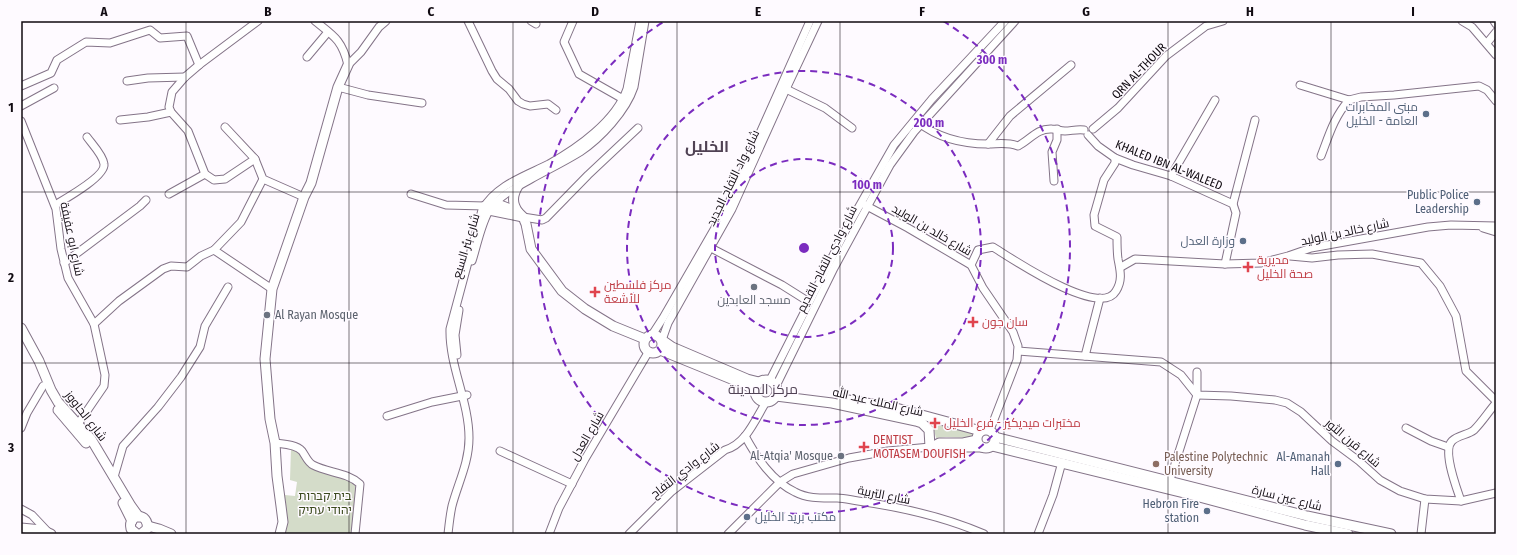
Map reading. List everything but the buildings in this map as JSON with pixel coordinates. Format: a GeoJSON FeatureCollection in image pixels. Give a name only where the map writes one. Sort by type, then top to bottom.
{"type":"FeatureCollection","features":[{"type":"Feature","properties":{"kind":"main road"},"geometry":{"type":"LineString","coordinates":[[280,534],[283,522],[277,476],[275,443],[270,419],[265,359],[272,289],[310,183],[338,87],[348,65]]}},
{"type":"Feature","properties":{"kind":"main road"},"geometry":{"type":"LineString","coordinates":[[518,186],[515,191],[513,202],[520,215],[532,249],[562,291],[586,309],[608,322],[649,337],[658,336],[672,348],[748,379],[759,382]]}},
{"type":"Feature","properties":{"kind":"main road"},"geometry":{"type":"LineString","coordinates":[[487,208],[495,202],[520,215]]}},
{"type":"Feature","properties":{"kind":"main road"},"geometry":{"type":"LineString","coordinates":[[487,208],[520,215]]}},
{"type":"Feature","properties":{"kind":"main road","name":"شارع الحاووز"},"geometry":{"type":"LineString","coordinates":[[21,328],[39,361],[58,402],[91,440],[114,477],[130,506],[135,519]]}},
{"type":"Feature","properties":{"kind":"main road"},"geometry":{"type":"LineString","coordinates":[[649,337],[644,345],[649,352],[660,350],[746,385],[755,391],[757,397],[766,402],[772,400],[775,388],[765,379],[759,382],[755,391]]}},
{"type":"Feature","properties":{"kind":"main road"},"geometry":{"type":"LineString","coordinates":[[21,340],[53,404],[85,442],[104,469],[135,519]]}},
{"type":"Feature","properties":{"kind":"main road"},"geometry":{"type":"LineString","coordinates":[[660,350],[662,347],[662,340]]}},
{"type":"Feature","properties":{"kind":"main road","name":"شارع الملك عبد الله"},"geometry":{"type":"LineString","coordinates":[[775,388],[896,408],[989,433],[1062,457]]}},
{"type":"Feature","properties":{"kind":"main road","name":"شارع الملك عبد الله"},"geometry":{"type":"LineString","coordinates":[[775,388],[832,403],[916,421],[926,425],[930,430],[930,446]]}},
{"type":"Feature","properties":{"kind":"main road"},"geometry":{"type":"LineString","coordinates":[[930,446],[979,443],[977,435],[989,433],[995,442],[992,446]]}},
{"type":"Feature","properties":{"kind":"main road","name":"شارع عين سارة"},"geometry":{"type":"LineString","coordinates":[[979,443],[986,448],[992,446],[1039,456],[1062,457],[1168,485],[1304,525],[1348,534]]}},
{"type":"Feature","properties":{"kind":"main road","name":"شارع عين سارة"},"geometry":{"type":"LineString","coordinates":[[1168,485],[1391,534]]}},
{"type":"Feature","properties":{"kind":"main road"},"geometry":{"type":"LineString","coordinates":[[140,532],[144,518],[135,519],[130,526],[140,532],[159,529],[171,534]]}},
{"type":"Feature","properties":{"kind":"main road"},"geometry":{"type":"LineString","coordinates":[[21,528],[42,530],[51,534]]}},
{"type":"Feature","properties":{"kind":"street"},"geometry":{"type":"LineString","coordinates":[[256,159],[225,179],[214,180],[205,174],[188,131],[171,112],[169,107],[172,92],[185,77],[258,21]]}},
{"type":"Feature","properties":{"kind":"street"},"geometry":{"type":"LineString","coordinates":[[315,21],[340,42],[345,52],[348,65]]}},
{"type":"Feature","properties":{"kind":"street"},"geometry":{"type":"LineString","coordinates":[[348,65],[361,52],[378,24],[386,21]]}},
{"type":"Feature","properties":{"kind":"street"},"geometry":{"type":"LineString","coordinates":[[468,21],[492,71],[497,79],[509,89],[518,101],[530,106],[548,104],[556,110]]}},
{"type":"Feature","properties":{"kind":"street"},"geometry":{"type":"LineString","coordinates":[[572,21],[564,42],[579,74],[623,99]]}},
{"type":"Feature","properties":{"kind":"street","name":"شارع بئر السبع"},"geometry":{"type":"LineString","coordinates":[[448,534],[450,519],[456,509],[463,489],[471,455],[473,422],[450,344],[450,329],[476,231],[492,197],[509,184],[548,164],[586,140],[618,108],[627,89],[640,21]]}},
{"type":"Feature","properties":{"kind":"street"},"geometry":{"type":"LineString","coordinates":[[495,202],[518,186],[580,152],[605,129],[624,108],[631,97],[634,87],[645,21]]}},
{"type":"Feature","properties":{"kind":"street","name":"شارع واد التفاح الجديد"},"geometry":{"type":"LineString","coordinates":[[649,337],[667,312],[726,207],[810,21]]}},
{"type":"Feature","properties":{"kind":"street","name":"شارع واد التفاح الجديد"},"geometry":{"type":"LineString","coordinates":[[662,340],[668,323],[711,248],[742,187],[818,21]]}},
{"type":"Feature","properties":{"kind":"street","name":"شارع وادي التفاح القديم"},"geometry":{"type":"LineString","coordinates":[[775,388],[894,145],[932,99],[1002,24],[1015,21]]}},
{"type":"Feature","properties":{"kind":"street","name":"QRN AL-THOUR"},"geometry":{"type":"LineString","coordinates":[[1086,133],[1087,126],[1091,126],[1093,129],[1118,108],[1166,56],[1205,23],[1223,21]]}},
{"type":"Feature","properties":{"kind":"street"},"geometry":{"type":"LineString","coordinates":[[1462,21],[1472,27],[1496,55]]}},
{"type":"Feature","properties":{"kind":"street","name":"شارع وادي التفاح القديم"},"geometry":{"type":"LineString","coordinates":[[775,388],[809,302],[864,204],[903,145],[1002,24]]}},
{"type":"Feature","properties":{"kind":"street"},"geometry":{"type":"LineString","coordinates":[[21,86],[51,72],[57,60],[86,42],[110,43],[150,30],[160,38],[187,36],[199,65]]}},
{"type":"Feature","properties":{"kind":"street"},"geometry":{"type":"LineString","coordinates":[[307,57],[328,32]]}},
{"type":"Feature","properties":{"kind":"street"},"geometry":{"type":"LineString","coordinates":[[1487,43],[1496,32]]}},
{"type":"Feature","properties":{"kind":"street"},"geometry":{"type":"LineString","coordinates":[[988,144],[1010,116],[1071,65]]}},
{"type":"Feature","properties":{"kind":"street"},"geometry":{"type":"LineString","coordinates":[[127,81],[148,78],[185,77]]}},
{"type":"Feature","properties":{"kind":"street"},"geometry":{"type":"LineString","coordinates":[[1300,85],[1349,100],[1361,97],[1479,86],[1487,90],[1496,100]]}},
{"type":"Feature","properties":{"kind":"street"},"geometry":{"type":"LineString","coordinates":[[338,87],[368,95],[422,103]]}},
{"type":"Feature","properties":{"kind":"street"},"geometry":{"type":"LineString","coordinates":[[21,106],[54,88]]}},
{"type":"Feature","properties":{"kind":"street"},"geometry":{"type":"LineString","coordinates":[[786,89],[825,108],[852,128]]}},
{"type":"Feature","properties":{"kind":"street"},"geometry":{"type":"LineString","coordinates":[[1171,176],[1215,100]]}},
{"type":"Feature","properties":{"kind":"street"},"geometry":{"type":"LineString","coordinates":[[1321,156],[1334,121],[1340,110],[1349,100]]}},
{"type":"Feature","properties":{"kind":"street"},"geometry":{"type":"LineString","coordinates":[[120,120],[148,117],[171,112]]}},
{"type":"Feature","properties":{"kind":"street"},"geometry":{"type":"LineString","coordinates":[[914,120],[950,140],[988,144],[1010,143],[1018,146],[1037,132],[1047,129],[1065,131],[1077,129],[1086,133]]}},
{"type":"Feature","properties":{"kind":"street"},"geometry":{"type":"LineString","coordinates":[[1233,204],[1255,120]]}},
{"type":"Feature","properties":{"kind":"street","name":"شارع ابو عفيفة"},"geometry":{"type":"LineString","coordinates":[[21,121],[55,205],[64,263],[68,278],[94,324],[105,376],[105,382],[102,389],[78,424]]}},
{"type":"Feature","properties":{"kind":"street"},"geometry":{"type":"LineString","coordinates":[[94,324],[119,301],[163,269],[171,266],[187,267],[201,256],[214,250],[240,222],[263,180],[256,159],[225,127]]}},
{"type":"Feature","properties":{"kind":"street"},"geometry":{"type":"LineString","coordinates":[[520,215],[542,220],[546,218],[588,175],[638,128]]}},
{"type":"Feature","properties":{"kind":"street"},"geometry":{"type":"LineString","coordinates":[[1054,180],[1052,152],[1057,140],[1057,129]]}},
{"type":"Feature","properties":{"kind":"street","name":"KHALED IBN AL-WALEED"},"geometry":{"type":"LineString","coordinates":[[1086,133],[1098,146],[1115,158],[1171,176],[1233,204],[1236,213],[1225,264]]}},
{"type":"Feature","properties":{"kind":"street"},"geometry":{"type":"LineString","coordinates":[[55,205],[78,191],[103,169],[103,160],[87,137]]}},
{"type":"Feature","properties":{"kind":"street"},"geometry":{"type":"LineString","coordinates":[[1085,356],[1100,298],[1112,296],[1116,293],[1120,285],[1121,267],[1118,259],[1117,237],[1095,226],[1094,215],[1104,180],[1116,163],[1115,158]]}},
{"type":"Feature","properties":{"kind":"street"},"geometry":{"type":"LineString","coordinates":[[168,194],[205,174]]}},
{"type":"Feature","properties":{"kind":"street"},"geometry":{"type":"LineString","coordinates":[[263,180],[304,197]]}},
{"type":"Feature","properties":{"kind":"street"},"geometry":{"type":"LineString","coordinates":[[412,194],[446,205],[487,208]]}},
{"type":"Feature","properties":{"kind":"street"},"geometry":{"type":"LineString","coordinates":[[64,263],[146,200]]}},
{"type":"Feature","properties":{"kind":"street","name":"شارع خالد بن الوليد"},"geometry":{"type":"LineString","coordinates":[[864,204],[971,265],[984,288],[1013,332],[1017,341],[1017,360],[989,433]]}},
{"type":"Feature","properties":{"kind":"street","name":"شارع خالد بن الوليد"},"geometry":{"type":"LineString","coordinates":[[1118,259],[1225,264],[1261,263],[1311,248],[1428,227],[1451,225],[1481,227]]}},
{"type":"Feature","properties":{"kind":"street"},"geometry":{"type":"LineString","coordinates":[[1481,227],[1496,226]]}},
{"type":"Feature","properties":{"kind":"street"},"geometry":{"type":"LineString","coordinates":[[1481,227],[1496,232]]}},
{"type":"Feature","properties":{"kind":"street","name":"شارع خالد بن الوليد"},"geometry":{"type":"LineString","coordinates":[[971,265],[978,250],[992,247],[1051,282],[1074,292],[1090,297],[1100,298]]}},
{"type":"Feature","properties":{"kind":"street"},"geometry":{"type":"LineString","coordinates":[[711,248],[809,302]]}},
{"type":"Feature","properties":{"kind":"street"},"geometry":{"type":"LineString","coordinates":[[214,250],[272,289]]}},
{"type":"Feature","properties":{"kind":"street"},"geometry":{"type":"LineString","coordinates":[[1288,256],[1312,258],[1338,255],[1372,254],[1421,263],[1440,286],[1456,316],[1466,371],[1496,402],[1474,430],[1453,440],[1448,447],[1451,468],[1461,501]]}},
{"type":"Feature","properties":{"kind":"street"},"geometry":{"type":"LineString","coordinates":[[1121,267],[1135,259]]}},
{"type":"Feature","properties":{"kind":"street"},"geometry":{"type":"LineString","coordinates":[[114,477],[123,446],[158,407],[181,377],[200,347],[205,326],[228,287]]}},
{"type":"Feature","properties":{"kind":"street"},"geometry":{"type":"LineString","coordinates":[[1018,351],[1161,362],[1181,375],[1198,395]]}},
{"type":"Feature","properties":{"kind":"street","name":"شارع العدل"},"geometry":{"type":"LineString","coordinates":[[549,534],[559,508],[585,459],[649,352]]}},
{"type":"Feature","properties":{"kind":"street"},"geometry":{"type":"LineString","coordinates":[[1168,485],[1198,395],[1197,372]]}},
{"type":"Feature","properties":{"kind":"street"},"geometry":{"type":"LineString","coordinates":[[21,428],[24,412],[43,386]]}},
{"type":"Feature","properties":{"kind":"street","name":"شارع قرن الثور"},"geometry":{"type":"LineString","coordinates":[[1198,395],[1275,400],[1287,403],[1301,412],[1332,441],[1359,461],[1380,480],[1400,490],[1424,499],[1461,501],[1496,493]]}},
{"type":"Feature","properties":{"kind":"street"},"geometry":{"type":"LineString","coordinates":[[387,416],[432,402],[465,396]]}},
{"type":"Feature","properties":{"kind":"street","name":"شارع وادي التفاح"},"geometry":{"type":"LineString","coordinates":[[629,534],[671,492],[725,450],[739,443],[766,402]]}},
{"type":"Feature","properties":{"kind":"street"},"geometry":{"type":"LineString","coordinates":[[1406,428],[1431,441],[1448,447]]}},
{"type":"Feature","properties":{"kind":"street","name":"شارع التربية"},"geometry":{"type":"LineString","coordinates":[[745,436],[753,451],[764,466],[780,482],[795,492],[811,498],[838,498],[882,506],[939,519],[967,527],[984,534]]}},
{"type":"Feature","properties":{"kind":"street"},"geometry":{"type":"LineString","coordinates":[[275,443],[285,444],[300,449],[312,465],[338,472],[356,480],[360,484],[355,534]]}},
{"type":"Feature","properties":{"kind":"street"},"geometry":{"type":"LineString","coordinates":[[728,534],[780,482],[793,474],[849,458],[888,451],[930,446]]}},
{"type":"Feature","properties":{"kind":"street"},"geometry":{"type":"LineString","coordinates":[[500,451],[572,484]]}},
{"type":"Feature","properties":{"kind":"street"},"geometry":{"type":"LineString","coordinates":[[1038,534],[1053,495],[1062,457]]}},
{"type":"Feature","properties":{"kind":"street"},"geometry":{"type":"LineString","coordinates":[[1420,534],[1424,499]]}},
{"type":"Feature","properties":{"kind":"street"},"geometry":{"type":"LineString","coordinates":[[21,509],[32,515],[51,534]]}},
{"type":"Feature","properties":{"kind":"green space"},"geometry":{"type":"Polygon","coordinates":[[[933,420],[975,432],[976,435],[972,438],[936,438],[934,430],[930,425],[933,420]]]}},
{"type":"Feature","properties":{"kind":"green space","name":"בית קברות יהודי עתיק"},"geometry":{"type":"Polygon","coordinates":[[[291,448],[301,455],[309,467],[347,478],[356,486],[357,496],[352,534],[284,534],[285,495],[295,496],[297,482],[290,480],[291,448]]]}},
{"type":"Feature","properties":{"kind":"place","name":"مبنى المخابرات العامة - الخليل"},"geometry":{"type":"Point","coordinates":[1426,114]}},
{"type":"Feature","properties":{"kind":"place","name":"Public Police Leadership"},"geometry":{"type":"Point","coordinates":[1477,202]}},
{"type":"Feature","properties":{"kind":"place","name":"وزارة العدل"},"geometry":{"type":"Point","coordinates":[1243,241]}},
{"type":"Feature","properties":{"kind":"place","name":"مديرية صحة الخليل"},"geometry":{"type":"Point","coordinates":[1248,267]}},
{"type":"Feature","properties":{"kind":"place","name":"مسجد العابدين"},"geometry":{"type":"Point","coordinates":[754,287]}},
{"type":"Feature","properties":{"kind":"place","name":"مركز فلسطين للأشعة"},"geometry":{"type":"Point","coordinates":[595,292]}},
{"type":"Feature","properties":{"kind":"place","name":"Al Rayan Mosque"},"geometry":{"type":"Point","coordinates":[267,315]}},
{"type":"Feature","properties":{"kind":"place","name":"سان جون"},"geometry":{"type":"Point","coordinates":[973,322]}},
{"type":"Feature","properties":{"kind":"place","name":"مختبرات ميديكير - فرع الخليل"},"geometry":{"type":"Point","coordinates":[935,423]}},
{"type":"Feature","properties":{"kind":"place","name":"DENTIST MOTASEM DOUFISH"},"geometry":{"type":"Point","coordinates":[864,447]}},
{"type":"Feature","properties":{"kind":"place","name":"Al-Atqia' Mosque"},"geometry":{"type":"Point","coordinates":[841,456]}},
{"type":"Feature","properties":{"kind":"place","name":"Palestine Polytechnic University"},"geometry":{"type":"Point","coordinates":[1156,464]}},
{"type":"Feature","properties":{"kind":"place","name":"Al-Amanah Hall"},"geometry":{"type":"Point","coordinates":[1338,464]}},
{"type":"Feature","properties":{"kind":"place","name":"Hebron Fire station"},"geometry":{"type":"Point","coordinates":[1207,511]}},
{"type":"Feature","properties":{"kind":"place","name":"مكتب بريد الخليل"},"geometry":{"type":"Point","coordinates":[747,517]}},
{"type":"Feature","properties":{"kind":"district","name":"الخليل"},"geometry":{"type":"Point","coordinates":[707,146]}},
{"type":"Feature","properties":{"kind":"district","name":"مركز المدينة"},"geometry":{"type":"Point","coordinates":[763,389]}}]}
